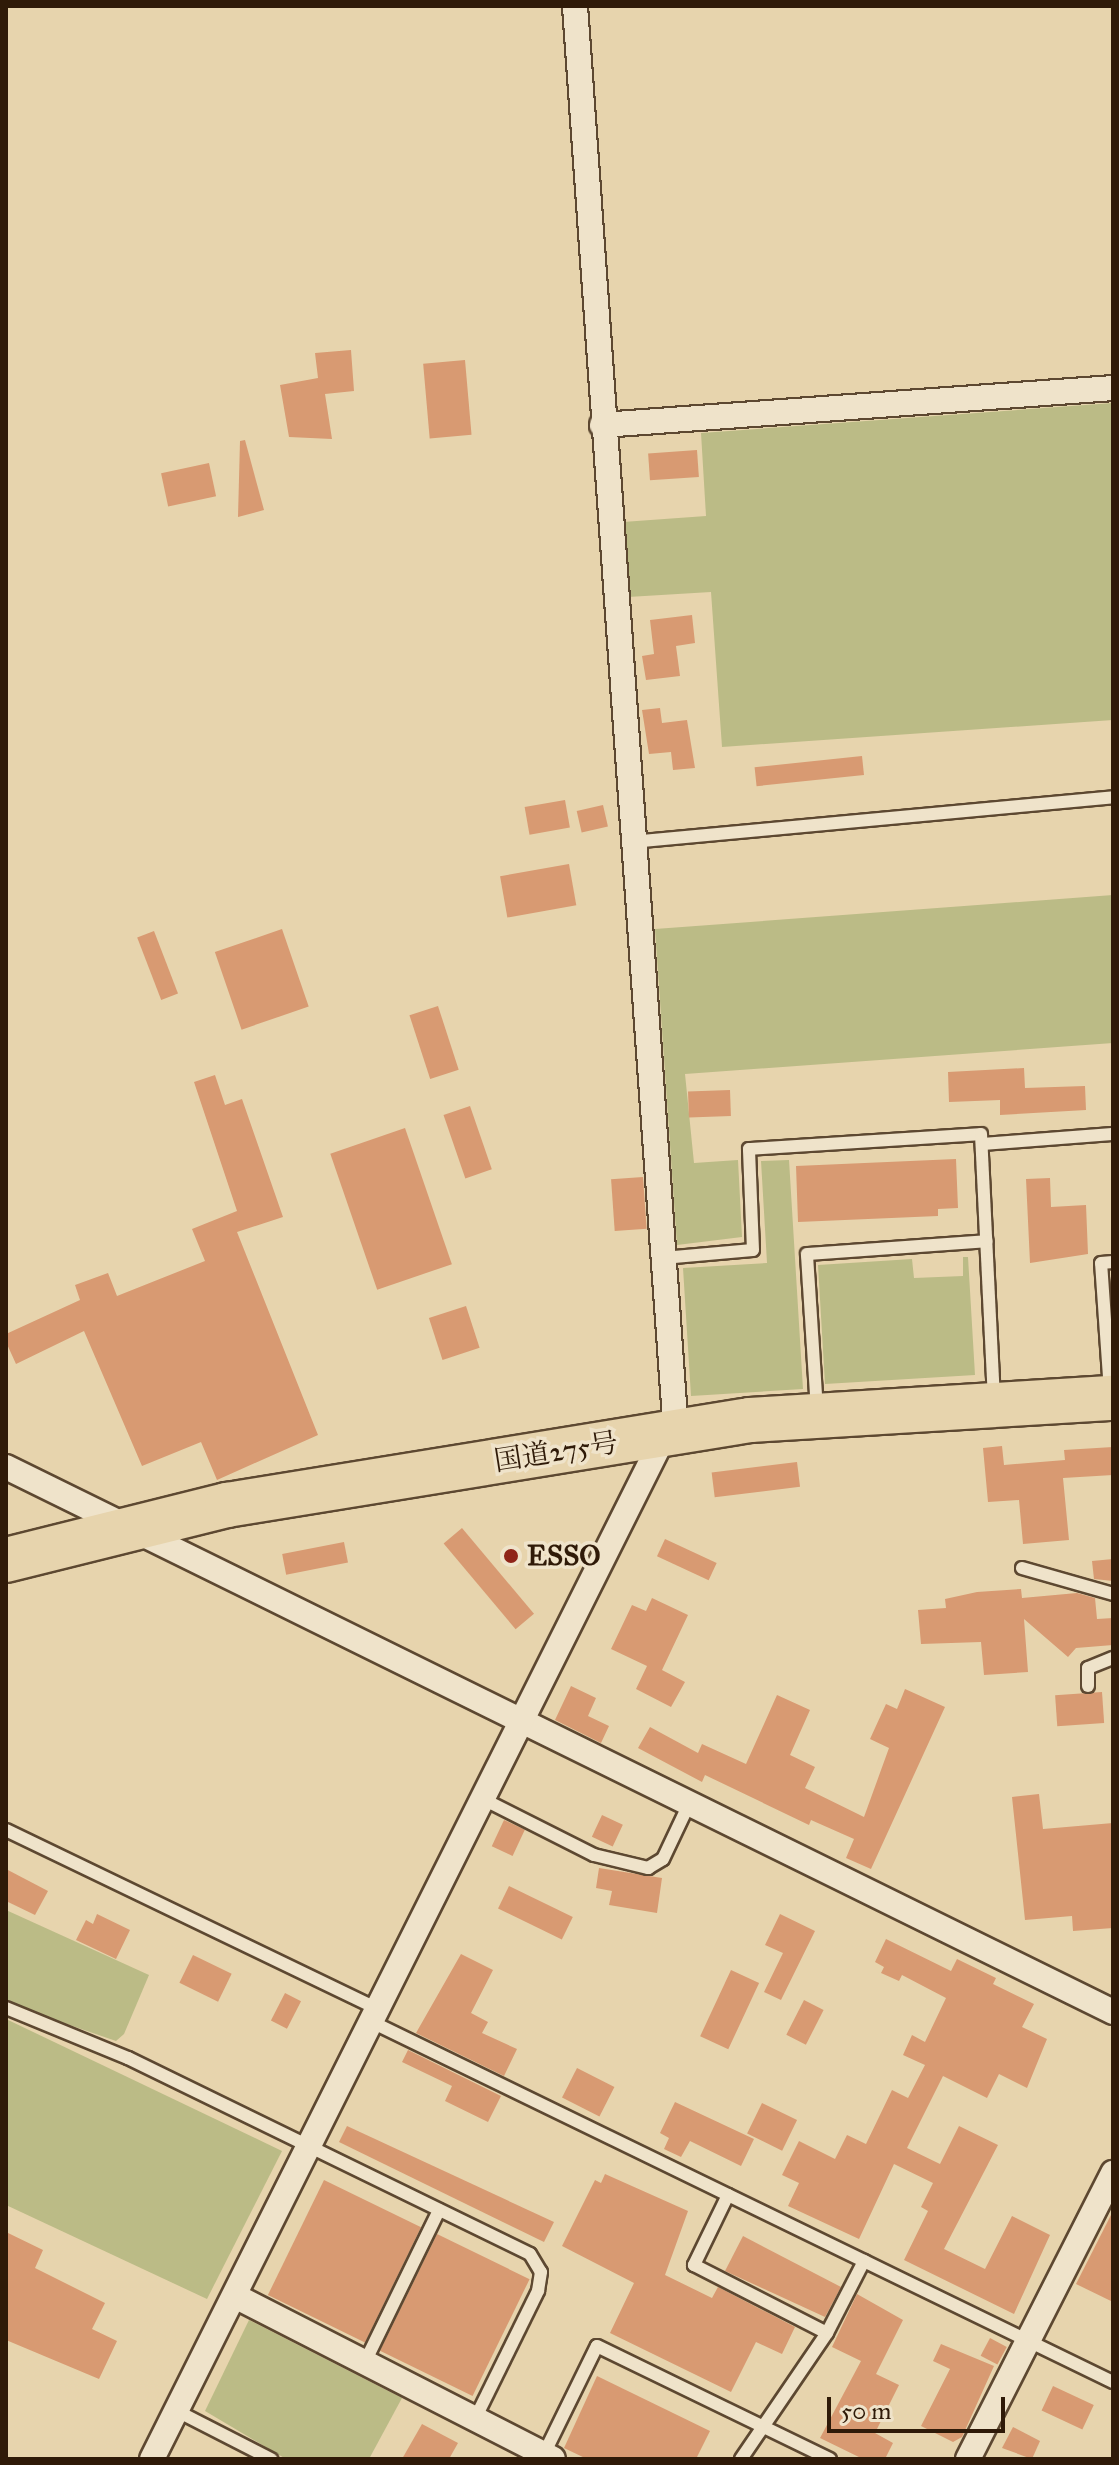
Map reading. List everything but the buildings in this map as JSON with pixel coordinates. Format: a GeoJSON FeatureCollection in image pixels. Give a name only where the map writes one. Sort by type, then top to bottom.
{"type":"FeatureCollection","features":[{"type":"Feature","properties":{"kind":"highway","name":"国道275号"},"geometry":{"type":"LineString","coordinates":[[6,1560],[227,1505],[670,1433],[817,1416],[1112,1398]]}},
{"type":"Feature","properties":{"kind":"street"},"geometry":{"type":"LineString","coordinates":[[152,2459],[670,1433],[663,1258],[602,425],[575,6]]}},
{"type":"Feature","properties":{"kind":"street"},"geometry":{"type":"LineString","coordinates":[[602,425],[1113,388]]}},
{"type":"Feature","properties":{"kind":"street"},"geometry":{"type":"LineString","coordinates":[[6,1467],[1113,2012]]}},
{"type":"Feature","properties":{"kind":"street"},"geometry":{"type":"LineString","coordinates":[[968,2459],[1113,2173]]}},
{"type":"Feature","properties":{"kind":"street"},"geometry":{"type":"LineString","coordinates":[[235,2296],[548,2457]]}},
{"type":"Feature","properties":{"kind":"lane"},"geometry":{"type":"LineString","coordinates":[[632,842],[1113,797]]}},
{"type":"Feature","properties":{"kind":"lane"},"geometry":{"type":"LineString","coordinates":[[663,1258],[753,1250],[749,1149],[981,1134],[995,1405]]}},
{"type":"Feature","properties":{"kind":"lane"},"geometry":{"type":"LineString","coordinates":[[982,1144],[1113,1134]]}},
{"type":"Feature","properties":{"kind":"lane"},"geometry":{"type":"LineString","coordinates":[[817,1416],[807,1254],[987,1241]]}},
{"type":"Feature","properties":{"kind":"lane"},"geometry":{"type":"LineString","coordinates":[[1112,1398],[1101,1263],[1113,1262]]}},
{"type":"Feature","properties":{"kind":"lane"},"geometry":{"type":"LineString","coordinates":[[1022,1568],[1113,1594]]}},
{"type":"Feature","properties":{"kind":"lane"},"geometry":{"type":"LineString","coordinates":[[1088,1686],[1088,1668],[1113,1658]]}},
{"type":"Feature","properties":{"kind":"lane"},"geometry":{"type":"LineString","coordinates":[[483,1799],[594,1855],[648,1868],[663,1859],[689,1804]]}},
{"type":"Feature","properties":{"kind":"lane"},"geometry":{"type":"LineString","coordinates":[[6,1830],[728,2195],[1113,2382]]}},
{"type":"Feature","properties":{"kind":"lane"},"geometry":{"type":"LineString","coordinates":[[6,2008],[65,2029],[530,2254],[541,2272],[538,2291],[475,2419]]}},
{"type":"Feature","properties":{"kind":"lane"},"geometry":{"type":"LineString","coordinates":[[728,2195],[694,2265],[827,2333]]}},
{"type":"Feature","properties":{"kind":"lane"},"geometry":{"type":"LineString","coordinates":[[365,2362],[439,2210]]}},
{"type":"Feature","properties":{"kind":"lane"},"geometry":{"type":"LineString","coordinates":[[741,2459],[761,2424],[827,2333],[864,2261]]}},
{"type":"Feature","properties":{"kind":"lane"},"geometry":{"type":"LineString","coordinates":[[548,2457],[597,2346],[830,2459]]}},
{"type":"Feature","properties":{"kind":"lane"},"geometry":{"type":"LineString","coordinates":[[177,2411],[271,2459]]}},
{"type":"Feature","properties":{"kind":"green space"},"geometry":{"type":"Polygon","coordinates":[[[1113,403],[1113,720],[722,747],[711,592],[628,597],[623,522],[706,516],[701,433],[1113,403]]]}},
{"type":"Feature","properties":{"kind":"green space"},"geometry":{"type":"Polygon","coordinates":[[[1113,895],[1113,1043],[685,1074],[694,1163],[738,1160],[742,1237],[677,1245],[655,929],[1113,895]]]}},
{"type":"Feature","properties":{"kind":"green space"},"geometry":{"type":"Polygon","coordinates":[[[789,1160],[803,1389],[691,1396],[683,1268],[767,1263],[761,1161],[789,1160]]]}},
{"type":"Feature","properties":{"kind":"green space"},"geometry":{"type":"Polygon","coordinates":[[[963,1257],[968,1257],[975,1375],[825,1384],[818,1265],[912,1259],[914,1278],[963,1276],[963,1257]]]}},
{"type":"Feature","properties":{"kind":"green space"},"geometry":{"type":"Polygon","coordinates":[[[6,1910],[149,1975],[124,2034],[116,2041],[6,2003],[6,1910]]]}},
{"type":"Feature","properties":{"kind":"green space"},"geometry":{"type":"Polygon","coordinates":[[[6,2019],[282,2151],[207,2299],[6,2205],[6,2019]]]}},
{"type":"Feature","properties":{"kind":"green space"},"geometry":{"type":"Polygon","coordinates":[[[249,2320],[402,2398],[369,2459],[286,2459],[205,2411],[249,2320]]]}},
{"type":"Feature","properties":{"kind":"place","name":"ESSO"},"geometry":{"type":"Point","coordinates":[511,1556]}}]}
